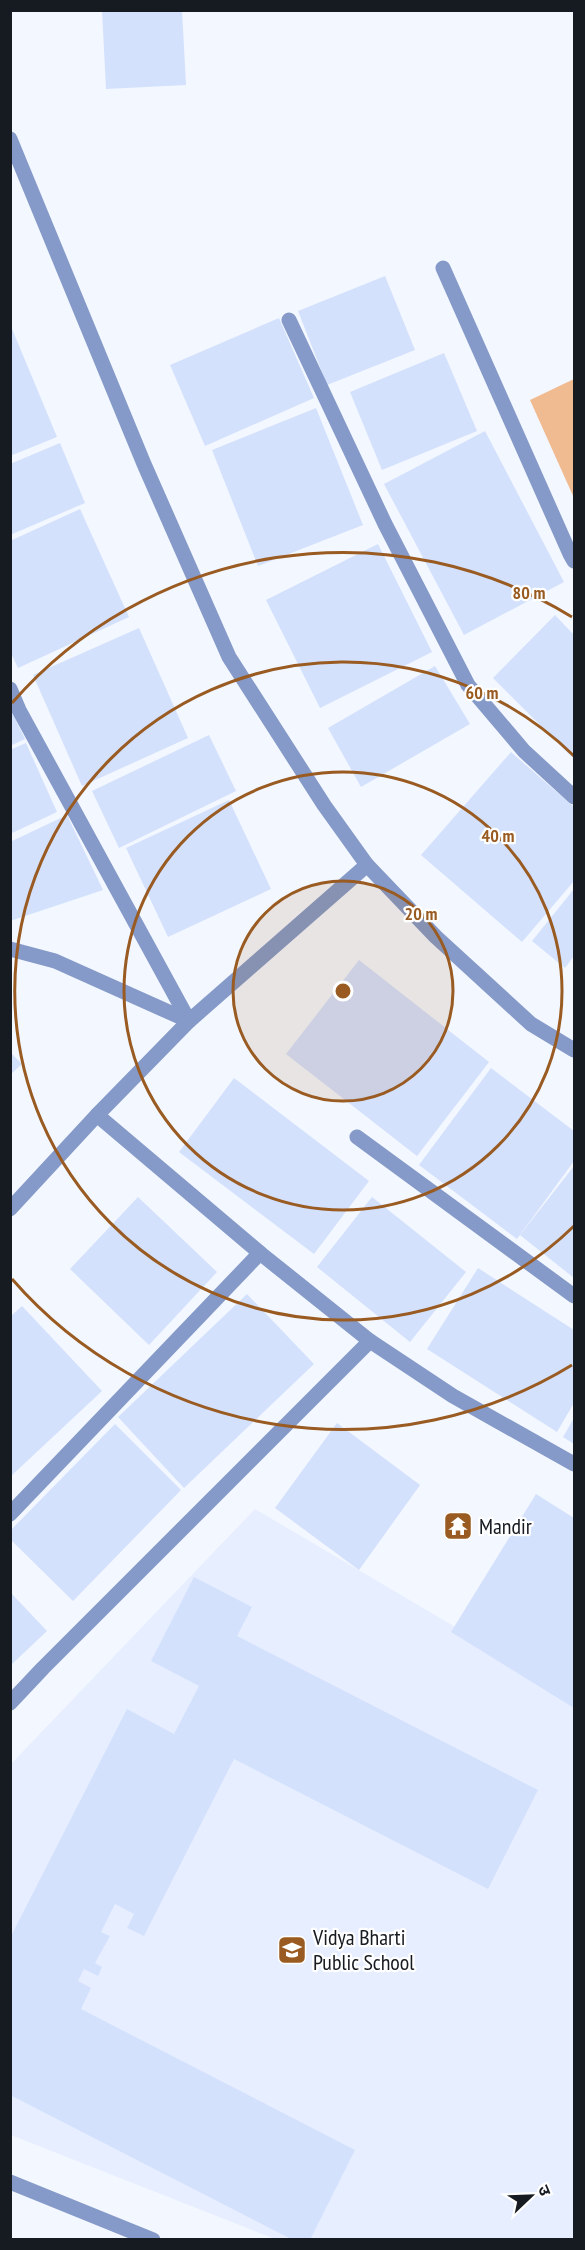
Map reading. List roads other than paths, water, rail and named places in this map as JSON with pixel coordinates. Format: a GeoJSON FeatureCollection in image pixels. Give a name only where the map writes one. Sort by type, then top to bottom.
{"type":"FeatureCollection","features":[{"type":"Feature","properties":{"kind":"street"},"geometry":{"type":"LineString","coordinates":[[10,139],[144,464],[229,657],[324,805],[367,865],[436,937],[531,1024],[574,1050]]}},
{"type":"Feature","properties":{"kind":"street"},"geometry":{"type":"LineString","coordinates":[[443,267],[574,561]]}},
{"type":"Feature","properties":{"kind":"street"},"geometry":{"type":"LineString","coordinates":[[289,320],[385,524],[468,685],[524,751],[574,797]]}},
{"type":"Feature","properties":{"kind":"street"},"geometry":{"type":"LineString","coordinates":[[10,689],[19,710],[189,1022]]}},
{"type":"Feature","properties":{"kind":"street"},"geometry":{"type":"LineString","coordinates":[[10,1209],[97,1115],[189,1022],[367,865]]}},
{"type":"Feature","properties":{"kind":"street"},"geometry":{"type":"LineString","coordinates":[[10,949],[55,961],[189,1022]]}},
{"type":"Feature","properties":{"kind":"street"},"geometry":{"type":"LineString","coordinates":[[97,1115],[260,1253],[370,1341],[453,1396],[574,1464]]}},
{"type":"Feature","properties":{"kind":"street"},"geometry":{"type":"LineString","coordinates":[[357,1137],[574,1296]]}},
{"type":"Feature","properties":{"kind":"street"},"geometry":{"type":"LineString","coordinates":[[10,1514],[260,1253]]}},
{"type":"Feature","properties":{"kind":"street"},"geometry":{"type":"LineString","coordinates":[[10,1703],[370,1341]]}},
{"type":"Feature","properties":{"kind":"street"},"geometry":{"type":"LineString","coordinates":[[10,2182],[153,2240]]}},
{"type":"Feature","properties":{"kind":"place","name":"Mandir"},"geometry":{"type":"Point","coordinates":[458,1526]}},
{"type":"Feature","properties":{"kind":"place","name":"Vidya Bharti Public School"},"geometry":{"type":"Point","coordinates":[292,1950]}}]}
